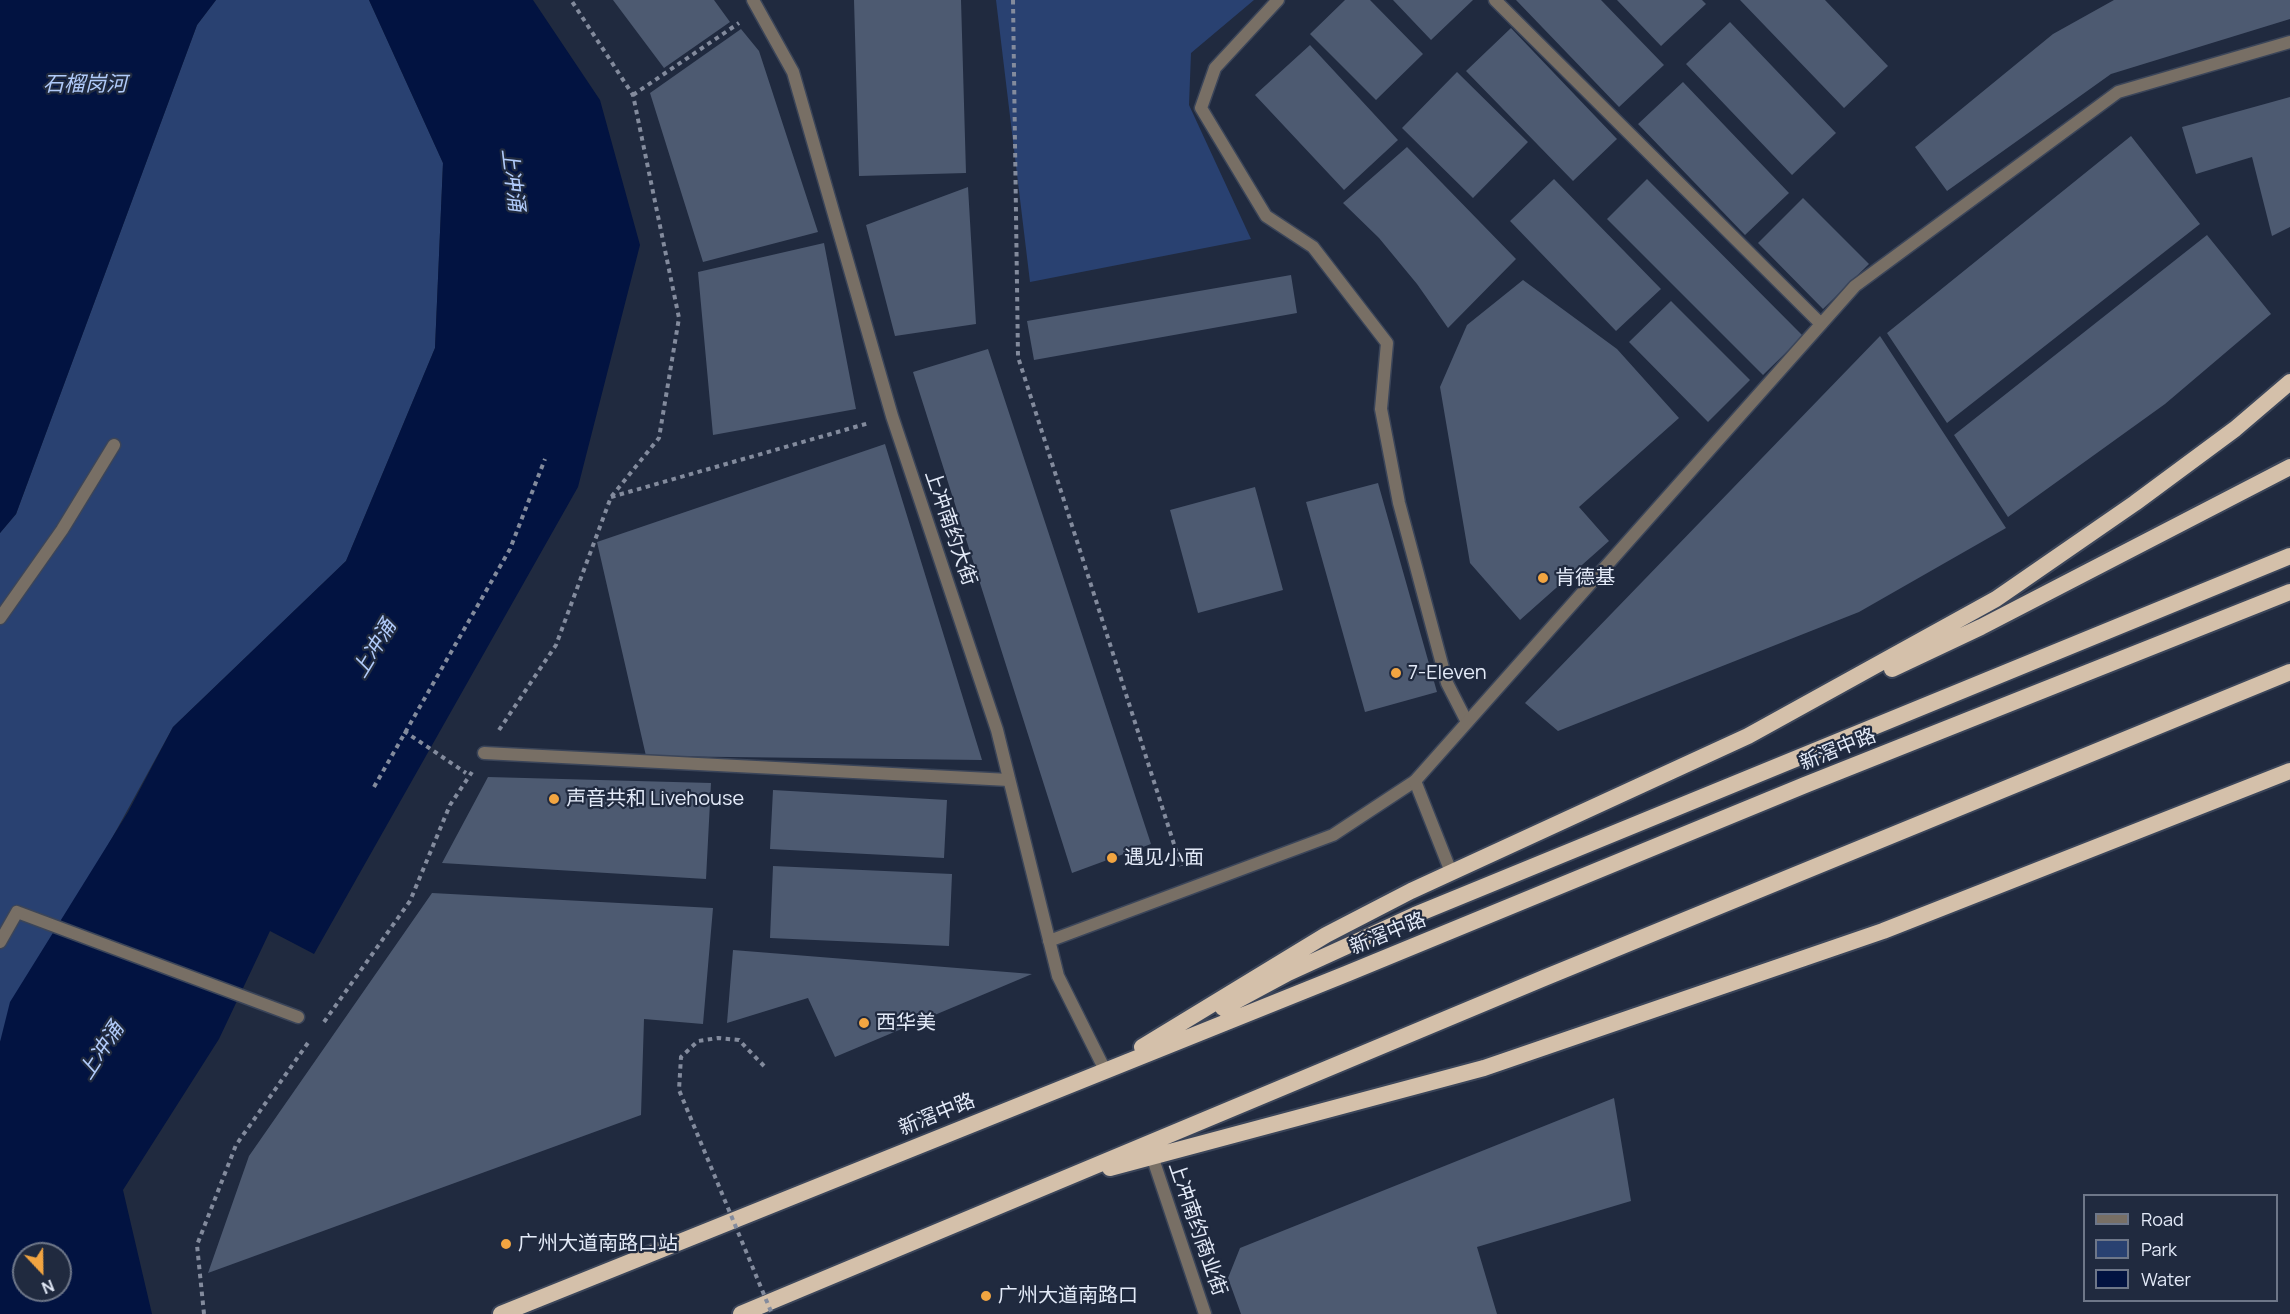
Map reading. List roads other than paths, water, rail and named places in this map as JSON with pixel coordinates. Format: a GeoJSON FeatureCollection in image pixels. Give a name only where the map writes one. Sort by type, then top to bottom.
{"type":"FeatureCollection","features":[{"type":"Feature","properties":{"kind":"highway"},"geometry":{"type":"LineString","coordinates":[[1748,736],[1996,598],[2135,503],[2235,429],[2290,382]]}},
{"type":"Feature","properties":{"kind":"highway"},"geometry":{"type":"LineString","coordinates":[[1105,1070],[1261,972],[1326,935],[1451,872],[1981,627],[2290,467]]}},
{"type":"Feature","properties":{"kind":"highway"},"geometry":{"type":"LineString","coordinates":[[1105,1070],[1288,974],[1415,915],[2290,556]]}},
{"type":"Feature","properties":{"kind":"highway","name":"新滘中路"},"geometry":{"type":"LineString","coordinates":[[501,1314],[1805,785],[2290,592]]}},
{"type":"Feature","properties":{"kind":"highway"},"geometry":{"type":"LineString","coordinates":[[741,1314],[1045,1185],[2290,672]]}},
{"type":"Feature","properties":{"kind":"highway"},"geometry":{"type":"LineString","coordinates":[[1045,1185],[1494,1064],[1883,931],[2290,771]]}},
{"type":"Feature","properties":{"kind":"street"},"geometry":{"type":"LineString","coordinates":[[1278,0],[1215,68],[1201,108],[1266,216],[1313,247],[1388,343],[1381,409],[1399,503],[1447,683],[1467,722]]}},
{"type":"Feature","properties":{"kind":"street"},"geometry":{"type":"LineString","coordinates":[[1495,0],[1821,324]]}},
{"type":"Feature","properties":{"kind":"street","name":"上冲南约大街"},"geometry":{"type":"LineString","coordinates":[[756,4],[793,72],[892,416],[997,730],[1058,976],[1105,1070]]}},
{"type":"Feature","properties":{"kind":"street"},"geometry":{"type":"LineString","coordinates":[[1049,941],[1333,835],[1415,781],[1855,286],[2118,92],[2290,42]]}},
{"type":"Feature","properties":{"kind":"street"},"geometry":{"type":"LineString","coordinates":[[0,618],[62,530],[114,445]]}},
{"type":"Feature","properties":{"kind":"street"},"geometry":{"type":"LineString","coordinates":[[484,753],[1009,780]]}},
{"type":"Feature","properties":{"kind":"street"},"geometry":{"type":"LineString","coordinates":[[1415,781],[1451,872]]}},
{"type":"Feature","properties":{"kind":"street"},"geometry":{"type":"LineString","coordinates":[[0,942],[17,912],[298,1017]]}},
{"type":"Feature","properties":{"kind":"street","name":"上冲南约商业街"},"geometry":{"type":"LineString","coordinates":[[1152,1156],[1205,1314]]}},
{"type":"Feature","properties":{"kind":"water","name":"石榴岗河"},"geometry":{"type":"Polygon","coordinates":[[[0,0],[216,0],[197,25],[16,514],[0,533],[0,0]]]}},
{"type":"Feature","properties":{"kind":"water","name":"上冲涌"},"geometry":{"type":"Polygon","coordinates":[[[369,0],[533,0],[600,100],[640,245],[578,487],[314,954],[270,931],[219,1039],[123,1190],[152,1314],[0,1314],[0,1042],[10,1002],[128,812],[173,727],[346,561],[435,348],[443,163],[369,0]]]}},
{"type":"Feature","properties":{"kind":"place","name":"肯德基"},"geometry":{"type":"Point","coordinates":[1543,578]}},
{"type":"Feature","properties":{"kind":"place","name":"7-Eleven"},"geometry":{"type":"Point","coordinates":[1396,673]}},
{"type":"Feature","properties":{"kind":"place","name":"声音共和 Livehouse"},"geometry":{"type":"Point","coordinates":[554,799]}},
{"type":"Feature","properties":{"kind":"place","name":"遇见小面"},"geometry":{"type":"Point","coordinates":[1112,858]}},
{"type":"Feature","properties":{"kind":"place","name":"西华美"},"geometry":{"type":"Point","coordinates":[864,1023]}},
{"type":"Feature","properties":{"kind":"place","name":"广州大道南路口站"},"geometry":{"type":"Point","coordinates":[506,1244]}},
{"type":"Feature","properties":{"kind":"place","name":"广州大道南路口"},"geometry":{"type":"Point","coordinates":[986,1296]}}]}
